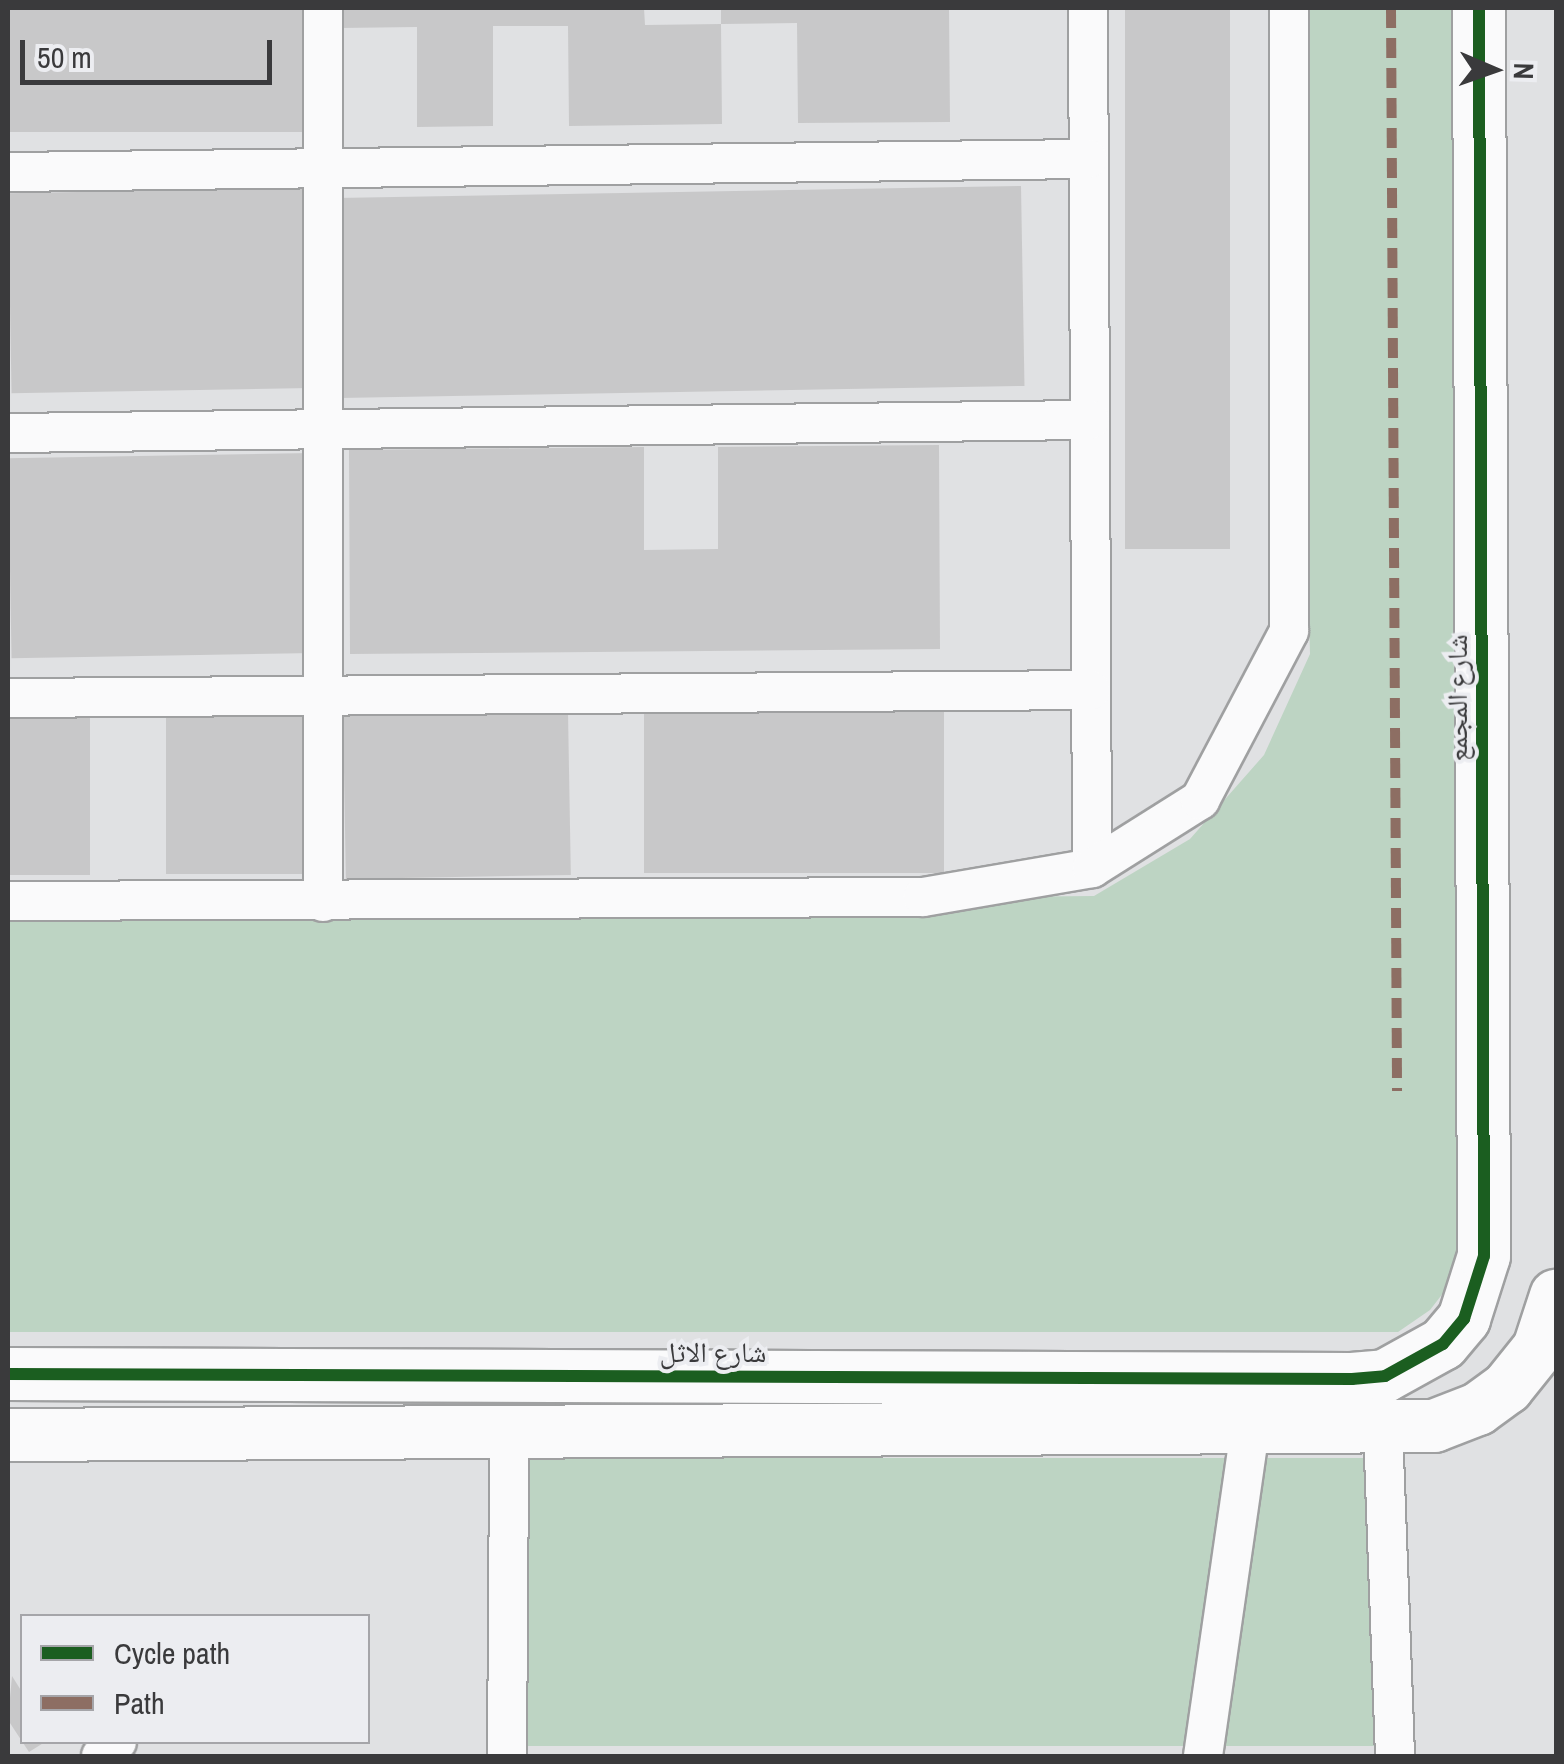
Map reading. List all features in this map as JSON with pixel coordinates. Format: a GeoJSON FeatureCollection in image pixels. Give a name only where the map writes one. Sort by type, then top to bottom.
{"type":"FeatureCollection","features":[{"type":"Feature","properties":{"kind":"street"},"geometry":{"type":"LineString","coordinates":[[323,8],[323,902]]}},
{"type":"Feature","properties":{"kind":"street"},"geometry":{"type":"LineString","coordinates":[[1088,8],[1092,868]]}},
{"type":"Feature","properties":{"kind":"street"},"geometry":{"type":"LineString","coordinates":[[8,900],[323,902],[923,896],[1092,868],[1200,800],[1289,631],[1290,8]]}},
{"type":"Feature","properties":{"kind":"street","name":"شارع المجمع"},"geometry":{"type":"LineString","coordinates":[[1416,1364],[1464,1318],[1484,1256],[1479,8]]}},
{"type":"Feature","properties":{"kind":"street"},"geometry":{"type":"LineString","coordinates":[[8,172],[1088,159]]}},
{"type":"Feature","properties":{"kind":"street"},"geometry":{"type":"LineString","coordinates":[[8,433],[1090,420]]}},
{"type":"Feature","properties":{"kind":"street"},"geometry":{"type":"LineString","coordinates":[[8,698],[1091,690]]}},
{"type":"Feature","properties":{"kind":"street"},"geometry":{"type":"LineString","coordinates":[[8,1436],[1434,1426],[1487,1404],[1538,1348],[1556,1296]]}},
{"type":"Feature","properties":{"kind":"street","name":"شارع الاثل"},"geometry":{"type":"LineString","coordinates":[[8,1374],[1352,1379],[1416,1364]]}},
{"type":"Feature","properties":{"kind":"street"},"geometry":{"type":"LineString","coordinates":[[1384,1428],[1395,1756]]}},
{"type":"Feature","properties":{"kind":"street"},"geometry":{"type":"LineString","coordinates":[[1203,1756],[1250,1429]]}},
{"type":"Feature","properties":{"kind":"street"},"geometry":{"type":"LineString","coordinates":[[507,1756],[509,1435]]}},
{"type":"Feature","properties":{"kind":"green space"},"geometry":{"type":"Polygon","coordinates":[[[1294,8],[1468,8],[1466,1242],[1454,1279],[1430,1310],[1398,1332],[8,1332],[8,907],[1094,896],[1190,839],[1264,755],[1310,654],[1294,8]]]}},
{"type":"Feature","properties":{"kind":"green space"},"geometry":{"type":"Polygon","coordinates":[[[519,1458],[1383,1458],[1383,1746],[519,1746],[519,1458]]]}},
{"type":"Feature","properties":{"kind":"building"},"geometry":{"type":"Polygon","coordinates":[[[8,8],[302,8],[302,132],[8,132],[8,8]]]}},
{"type":"Feature","properties":{"kind":"building"},"geometry":{"type":"Polygon","coordinates":[[[340,8],[644,8],[645,25],[721,24],[722,124],[569,126],[568,26],[493,26],[493,126],[417,127],[417,27],[340,28],[340,8]]]}},
{"type":"Feature","properties":{"kind":"building"},"geometry":{"type":"Polygon","coordinates":[[[721,8],[949,8],[950,122],[798,123],[797,23],[721,24],[721,8]]]}},
{"type":"Feature","properties":{"kind":"building"},"geometry":{"type":"Polygon","coordinates":[[[1125,8],[1230,8],[1230,549],[1125,549],[1125,8]]]}},
{"type":"Feature","properties":{"kind":"building"},"geometry":{"type":"Polygon","coordinates":[[[1021,186],[1024,386],[340,398],[336,198],[1021,186]]]}},
{"type":"Feature","properties":{"kind":"building"},"geometry":{"type":"Polygon","coordinates":[[[306,188],[309,388],[12,393],[8,193],[306,188]]]}},
{"type":"Feature","properties":{"kind":"building"},"geometry":{"type":"Polygon","coordinates":[[[939,445],[940,649],[350,654],[349,450],[644,447],[644,550],[718,549],[718,447],[939,445]]]}},
{"type":"Feature","properties":{"kind":"building"},"geometry":{"type":"Polygon","coordinates":[[[311,453],[314,653],[12,658],[8,458],[311,453]]]}},
{"type":"Feature","properties":{"kind":"building"},"geometry":{"type":"Polygon","coordinates":[[[644,711],[944,711],[944,873],[644,873],[644,711]]]}},
{"type":"Feature","properties":{"kind":"building"},"geometry":{"type":"Polygon","coordinates":[[[166,712],[319,712],[319,874],[166,874],[166,712]]]}},
{"type":"Feature","properties":{"kind":"building"},"geometry":{"type":"Polygon","coordinates":[[[568,712],[571,875],[346,879],[343,716],[568,712]]]}},
{"type":"Feature","properties":{"kind":"building"},"geometry":{"type":"Polygon","coordinates":[[[8,713],[90,713],[90,875],[8,875],[8,713]]]}},
{"type":"Feature","properties":{"kind":"building"},"geometry":{"type":"Polygon","coordinates":[[[12,1676],[20,1689],[20,1738],[8,1720],[12,1676]]]}},
{"type":"Feature","properties":{"kind":"building"},"geometry":{"type":"Polygon","coordinates":[[[23,1744],[42,1744],[29,1752],[23,1744]]]}},
{"type":"Feature","properties":{"kind":"marked path"},"geometry":{"type":"LineString","coordinates":[[1391,8],[1397,1091]]}},
{"type":"Feature","properties":{"kind":"cycle path"},"geometry":{"type":"LineString","coordinates":[[8,1374],[1352,1379],[1385,1376],[1443,1344],[1464,1319],[1484,1256],[1479,8]]}}]}
